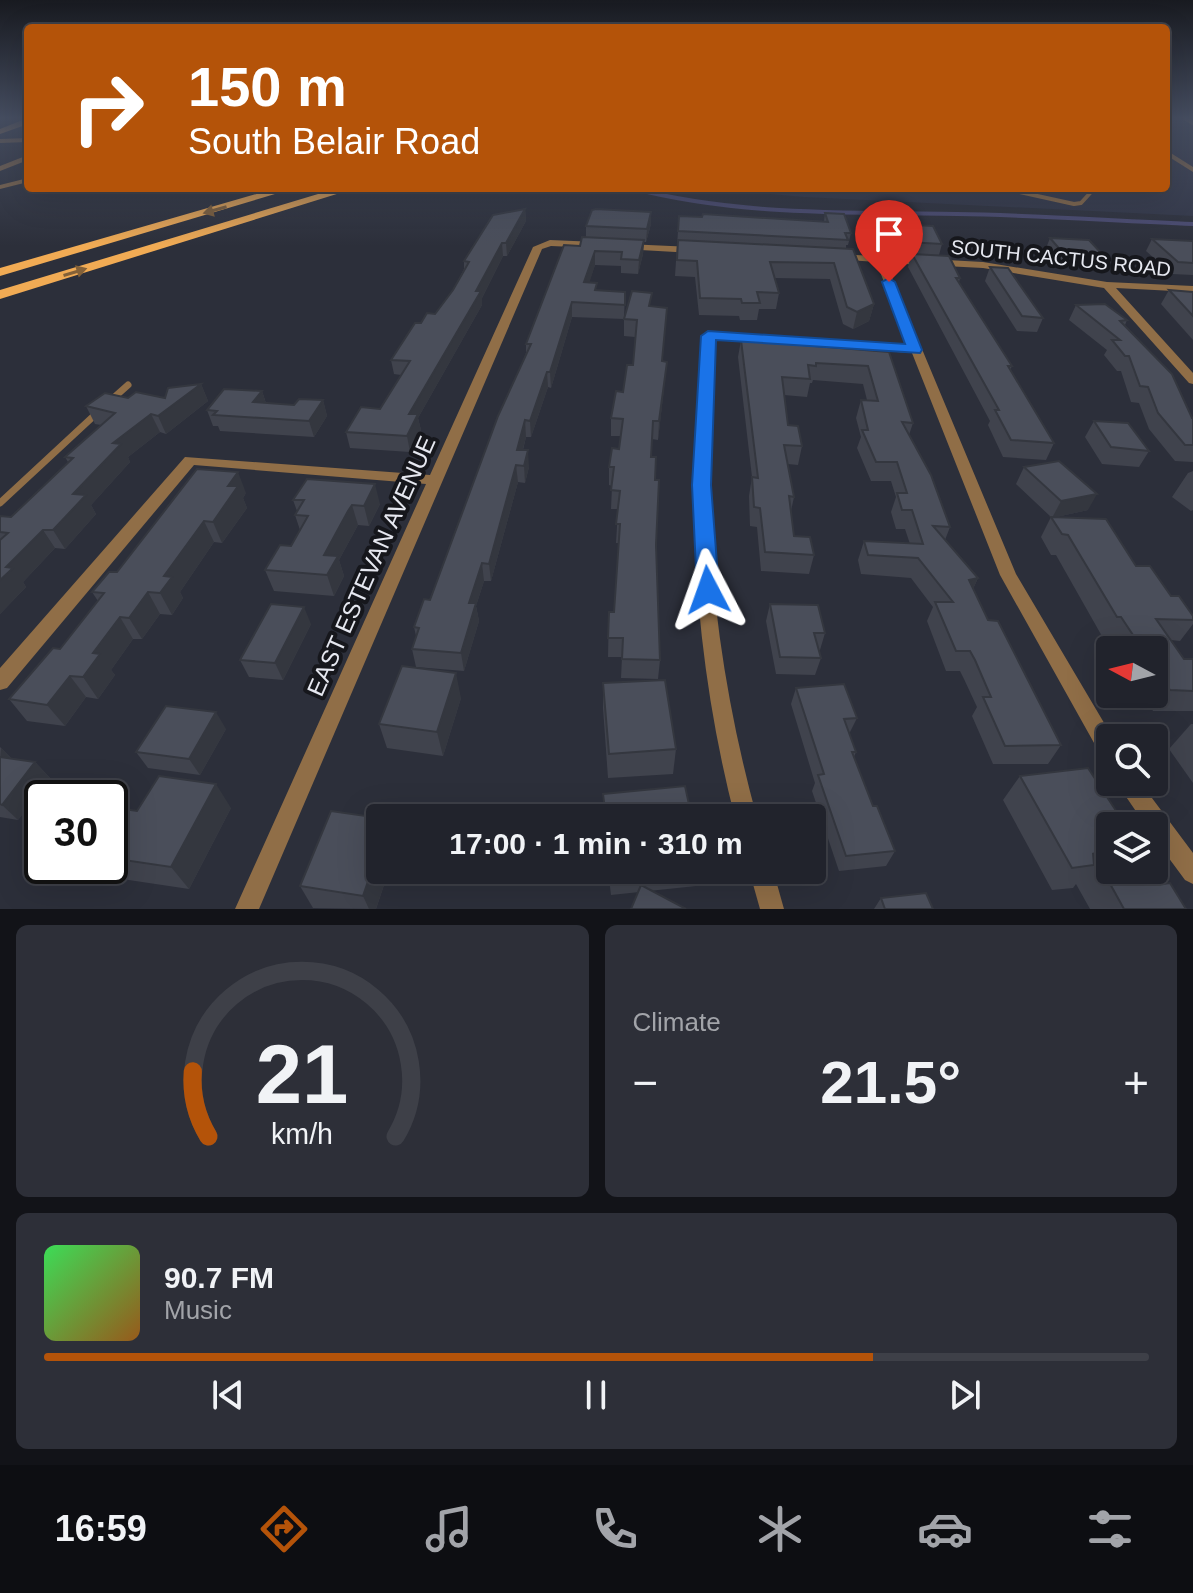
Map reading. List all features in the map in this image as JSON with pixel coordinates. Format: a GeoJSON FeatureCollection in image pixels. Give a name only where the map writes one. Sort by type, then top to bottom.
{"type":"FeatureCollection","features":[{"type":"Feature","properties":{"kind":"main road"},"geometry":{"type":"LineString","coordinates":[[0,272],[275,192]]}},
{"type":"Feature","properties":{"kind":"main road"},"geometry":{"type":"LineString","coordinates":[[0,295],[325,192]]}},
{"type":"Feature","properties":{"kind":"street"},"geometry":{"type":"LineString","coordinates":[[0,187],[24,181]]}},
{"type":"Feature","properties":{"kind":"street","name":"EAST ESTEVAN AVENUE"},"geometry":{"type":"LineString","coordinates":[[247,909],[538,247],[543,243],[707,250]]}},
{"type":"Feature","properties":{"kind":"street","name":"SOUTH CACTUS ROAD"},"geometry":{"type":"LineString","coordinates":[[833,257],[983,265],[1107,285],[1193,289]]}},
{"type":"Feature","properties":{"kind":"street"},"geometry":{"type":"LineString","coordinates":[[880,259],[1008,575],[1096,728]]}},
{"type":"Feature","properties":{"kind":"street"},"geometry":{"type":"LineString","coordinates":[[1107,285],[1193,380]]}},
{"type":"Feature","properties":{"kind":"street"},"geometry":{"type":"LineString","coordinates":[[742,804],[731,766],[710,617],[701,485],[708,336],[915,350]]}},
{"type":"Feature","properties":{"kind":"street"},"geometry":{"type":"LineString","coordinates":[[0,682],[190,460],[435,480]]}},
{"type":"Feature","properties":{"kind":"street"},"geometry":{"type":"LineString","coordinates":[[1137,796],[1193,872]]}},
{"type":"Feature","properties":{"kind":"street"},"geometry":{"type":"LineString","coordinates":[[765,884],[772,909]]}},
{"type":"Feature","properties":{"kind":"lane"},"geometry":{"type":"LineString","coordinates":[[1019,192],[1074,204],[1081,203],[1091,192]]}},
{"type":"Feature","properties":{"kind":"lane"},"geometry":{"type":"LineString","coordinates":[[0,503],[128,385]]}},
{"type":"Feature","properties":{"kind":"shaded area"},"geometry":{"type":"Polygon","coordinates":[[[1170,161],[1193,161],[1193,216],[747,192],[1170,192],[1170,161]]]}},
{"type":"Feature","properties":{"kind":"building"},"geometry":{"type":"Polygon","coordinates":[[[525,209],[506,243],[502,243],[476,291],[481,291],[409,414],[418,414],[407,436],[346,432],[361,407],[380,409],[410,361],[391,360],[415,323],[421,323],[427,313],[435,314],[453,290],[469,262],[464,261],[493,215],[525,209]]]}},
{"type":"Feature","properties":{"kind":"building"},"geometry":{"type":"Polygon","coordinates":[[[592,210],[651,212],[647,229],[586,226],[592,210]]]}},
{"type":"Feature","properties":{"kind":"building"},"geometry":{"type":"Polygon","coordinates":[[[825,213],[844,214],[851,233],[845,233],[848,240],[678,231],[679,216],[702,217],[703,214],[828,222],[825,213]]]}},
{"type":"Feature","properties":{"kind":"building"},"geometry":{"type":"Polygon","coordinates":[[[899,224],[933,226],[942,244],[906,242],[899,224]]]}},
{"type":"Feature","properties":{"kind":"building"},"geometry":{"type":"Polygon","coordinates":[[[582,237],[644,240],[639,260],[621,259],[622,252],[595,251],[584,282],[597,283],[595,290],[625,292],[625,305],[572,302],[550,372],[547,372],[530,421],[525,420],[517,450],[528,450],[524,466],[516,465],[489,564],[482,563],[469,603],[476,603],[461,653],[412,649],[419,628],[414,627],[424,599],[430,600],[498,416],[531,344],[526,344],[564,245],[580,246],[582,237]]]}},
{"type":"Feature","properties":{"kind":"building"},"geometry":{"type":"Polygon","coordinates":[[[1050,238],[1089,240],[1103,255],[1063,253],[1050,238]]]}},
{"type":"Feature","properties":{"kind":"building"},"geometry":{"type":"Polygon","coordinates":[[[1152,239],[1193,241],[1193,263],[1178,262],[1152,239]]]}},
{"type":"Feature","properties":{"kind":"building"},"geometry":{"type":"Polygon","coordinates":[[[678,240],[853,249],[874,304],[857,312],[847,307],[834,263],[770,262],[779,293],[757,292],[760,303],[742,303],[741,299],[700,298],[697,261],[677,260],[678,240]]]}},
{"type":"Feature","properties":{"kind":"building"},"geometry":{"type":"Polygon","coordinates":[[[912,254],[949,256],[960,278],[956,278],[1012,366],[1008,366],[1054,443],[1011,440],[995,410],[999,410],[912,254]]]}},
{"type":"Feature","properties":{"kind":"building"},"geometry":{"type":"Polygon","coordinates":[[[990,267],[1008,268],[1043,318],[1022,316],[990,267]]]}},
{"type":"Feature","properties":{"kind":"building"},"geometry":{"type":"Polygon","coordinates":[[[1169,290],[1193,292],[1193,316],[1169,290]]]}},
{"type":"Feature","properties":{"kind":"building"},"geometry":{"type":"Polygon","coordinates":[[[632,291],[652,293],[649,306],[667,308],[662,361],[667,362],[659,421],[653,421],[651,457],[656,457],[655,480],[659,480],[656,545],[660,660],[622,659],[623,638],[608,638],[609,612],[614,612],[620,524],[616,524],[620,491],[611,490],[614,467],[609,467],[612,448],[619,449],[623,419],[611,418],[616,391],[623,392],[627,365],[633,365],[637,320],[624,319],[632,291]]]}},
{"type":"Feature","properties":{"kind":"building"},"geometry":{"type":"Polygon","coordinates":[[[1105,304],[1127,320],[1120,321],[1172,374],[1193,418],[1193,445],[1185,445],[1158,413],[1148,387],[1140,386],[1129,356],[1125,356],[1112,340],[1120,340],[1076,305],[1105,304]]]}},
{"type":"Feature","properties":{"kind":"building"},"geometry":{"type":"Polygon","coordinates":[[[741,340],[889,352],[913,423],[902,422],[931,475],[950,527],[933,526],[978,578],[969,580],[988,620],[998,621],[1061,745],[1005,746],[983,697],[991,697],[975,660],[970,651],[956,651],[935,602],[953,602],[918,558],[868,555],[864,541],[923,544],[912,510],[902,510],[897,493],[907,493],[897,462],[876,462],[862,430],[868,430],[861,400],[878,401],[868,366],[816,363],[816,366],[808,365],[810,379],[782,377],[788,425],[798,426],[802,446],[784,445],[794,497],[789,496],[794,536],[810,537],[814,555],[765,552],[760,508],[754,507],[752,477],[758,478],[741,340]]]}},
{"type":"Feature","properties":{"kind":"building"},"geometry":{"type":"Polygon","coordinates":[[[201,384],[158,416],[151,414],[113,443],[121,444],[73,494],[86,495],[53,530],[43,530],[6,567],[13,568],[0,580],[0,540],[8,533],[0,532],[0,516],[11,517],[73,458],[65,457],[115,413],[86,406],[105,393],[128,398],[136,392],[165,398],[168,388],[201,384]]]}},
{"type":"Feature","properties":{"kind":"building"},"geometry":{"type":"Polygon","coordinates":[[[224,389],[262,391],[253,402],[294,405],[299,399],[323,400],[309,421],[213,415],[217,411],[207,410],[224,389]]]}},
{"type":"Feature","properties":{"kind":"building"},"geometry":{"type":"Polygon","coordinates":[[[1094,421],[1128,423],[1149,451],[1111,447],[1094,421]]]}},
{"type":"Feature","properties":{"kind":"building"},"geometry":{"type":"Polygon","coordinates":[[[1059,461],[1097,494],[1061,501],[1024,467],[1059,461]]]}},
{"type":"Feature","properties":{"kind":"building"},"geometry":{"type":"Polygon","coordinates":[[[197,469],[238,472],[228,486],[238,486],[213,522],[204,521],[164,576],[172,577],[160,593],[148,592],[129,618],[120,617],[93,653],[100,654],[83,677],[70,676],[47,705],[9,699],[53,648],[60,649],[104,593],[92,592],[109,572],[117,572],[197,469]]]}},
{"type":"Feature","properties":{"kind":"building"},"geometry":{"type":"Polygon","coordinates":[[[307,479],[375,484],[364,506],[352,505],[324,555],[338,556],[327,575],[265,570],[280,545],[291,546],[308,516],[295,515],[304,500],[293,500],[307,479]]]}},
{"type":"Feature","properties":{"kind":"building"},"geometry":{"type":"Polygon","coordinates":[[[1051,517],[1106,519],[1136,566],[1150,566],[1171,596],[1179,596],[1193,620],[1156,619],[1168,636],[1134,636],[1121,617],[1117,617],[1068,535],[1062,534],[1051,517]]]}},
{"type":"Feature","properties":{"kind":"building"},"geometry":{"type":"Polygon","coordinates":[[[271,604],[304,607],[275,663],[240,660],[271,604]]]}},
{"type":"Feature","properties":{"kind":"building"},"geometry":{"type":"Polygon","coordinates":[[[770,604],[818,605],[825,633],[814,633],[821,658],[780,657],[770,604]]]}},
{"type":"Feature","properties":{"kind":"building"},"geometry":{"type":"Polygon","coordinates":[[[1168,636],[1184,659],[1193,659],[1193,691],[1170,690],[1168,636]]]}},
{"type":"Feature","properties":{"kind":"building"},"geometry":{"type":"Polygon","coordinates":[[[402,666],[456,673],[437,732],[379,724],[402,666]]]}},
{"type":"Feature","properties":{"kind":"building"},"geometry":{"type":"Polygon","coordinates":[[[665,680],[676,749],[609,754],[603,683],[665,680]]]}},
{"type":"Feature","properties":{"kind":"building"},"geometry":{"type":"Polygon","coordinates":[[[844,684],[857,718],[844,719],[856,752],[852,752],[895,851],[846,856],[818,775],[824,774],[796,688],[844,684]]]}},
{"type":"Feature","properties":{"kind":"building"},"geometry":{"type":"Polygon","coordinates":[[[166,706],[216,712],[189,759],[136,752],[166,706]]]}},
{"type":"Feature","properties":{"kind":"building"},"geometry":{"type":"Polygon","coordinates":[[[0,757],[35,762],[2,805],[0,804],[0,757]]]}},
{"type":"Feature","properties":{"kind":"building"},"geometry":{"type":"Polygon","coordinates":[[[1088,768],[1096,780],[1096,796],[1106,796],[1117,812],[1096,812],[1094,865],[1072,868],[1020,776],[1088,768]]]}},
{"type":"Feature","properties":{"kind":"building"},"geometry":{"type":"Polygon","coordinates":[[[159,776],[216,784],[171,867],[128,861],[128,810],[137,811],[159,776]]]}},
{"type":"Feature","properties":{"kind":"building"},"geometry":{"type":"Polygon","coordinates":[[[685,786],[689,804],[604,804],[603,794],[685,786]]]}},
{"type":"Feature","properties":{"kind":"building"},"geometry":{"type":"Polygon","coordinates":[[[331,811],[366,816],[367,884],[363,896],[300,886],[331,811]]]}},
{"type":"Feature","properties":{"kind":"building"},"geometry":{"type":"Polygon","coordinates":[[[1170,883],[1186,909],[1124,909],[1110,884],[1170,883]]]}},
{"type":"Feature","properties":{"kind":"building"},"geometry":{"type":"Polygon","coordinates":[[[641,885],[686,909],[631,909],[641,885]]]}},
{"type":"Feature","properties":{"kind":"building"},"geometry":{"type":"Polygon","coordinates":[[[926,893],[933,909],[885,909],[881,898],[926,893]]]}},
{"type":"Feature","properties":{"kind":"waterway"},"geometry":{"type":"LineString","coordinates":[[649,192],[712,204],[793,211],[1193,224]]}},
{"type":"Feature","properties":{"kind":"route"},"geometry":{"type":"LineString","coordinates":[[708,590],[701,485],[708,336],[915,350],[889,282]]}}]}
